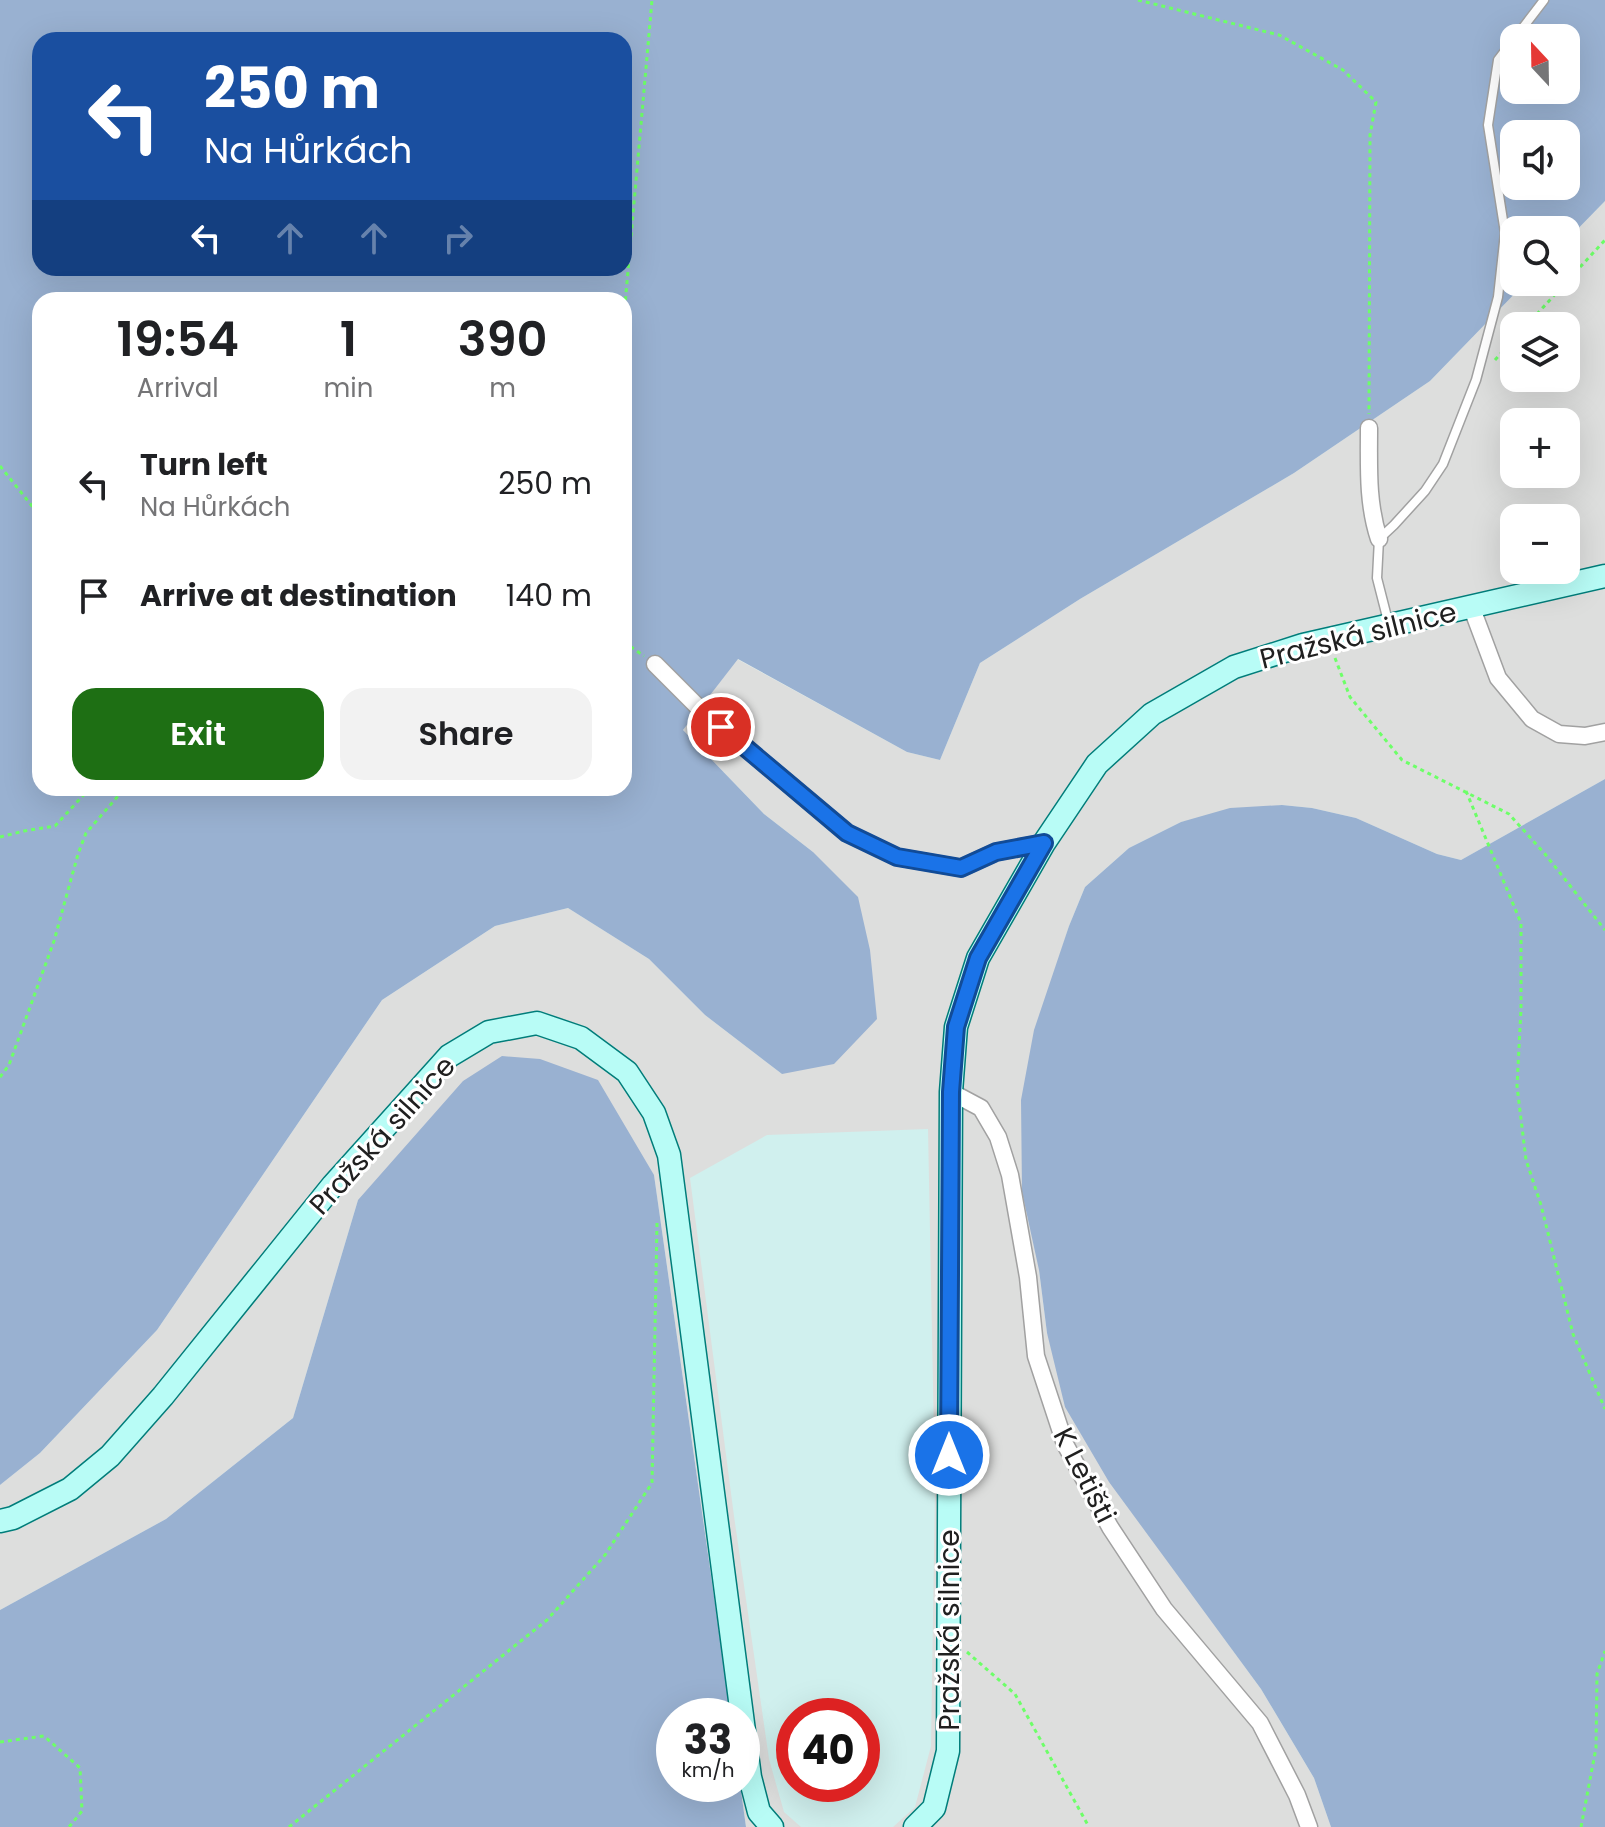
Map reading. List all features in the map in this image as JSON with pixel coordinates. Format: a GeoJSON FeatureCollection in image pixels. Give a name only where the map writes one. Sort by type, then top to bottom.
{"type":"FeatureCollection","features":[{"type":"Feature","properties":{"kind":"street"},"geometry":{"type":"LineString","coordinates":[[1369,428],[1369,481],[1373,522],[1379,539]]}},
{"type":"Feature","properties":{"kind":"street","name":"Pražská silnice"},"geometry":{"type":"LineString","coordinates":[[915,1827],[934,1808],[948,1751],[951,1092],[956,1027],[978,958],[1044,843],[1097,764],[1152,714],[1234,667],[1303,645],[1605,576]]}},
{"type":"Feature","properties":{"kind":"street"},"geometry":{"type":"LineString","coordinates":[[1471,606],[1498,678],[1532,719],[1559,734],[1585,736],[1605,732]]}},
{"type":"Feature","properties":{"kind":"street"},"geometry":{"type":"LineString","coordinates":[[655,664],[701,710],[847,833],[897,857],[961,868],[996,852],[1044,843]]}},
{"type":"Feature","properties":{"kind":"street","name":"Pražská silnice"},"geometry":{"type":"LineString","coordinates":[[0,1521],[13,1518],[70,1489],[110,1456],[163,1396],[333,1185],[449,1056],[489,1032],[537,1023],[581,1038],[627,1072],[654,1113],[669,1155],[750,1777],[759,1812],[772,1827]]}},
{"type":"Feature","properties":{"kind":"street","name":"K Letišti"},"geometry":{"type":"LineString","coordinates":[[951,1092],[981,1108],[998,1137],[1010,1175],[1028,1277],[1036,1356],[1065,1444],[1110,1527],[1164,1609],[1260,1723],[1297,1795],[1309,1827]]}},
{"type":"Feature","properties":{"kind":"lane"},"geometry":{"type":"LineString","coordinates":[[1525,24],[1544,0]]}},
{"type":"Feature","properties":{"kind":"lane"},"geometry":{"type":"LineString","coordinates":[[1390,626],[1377,578],[1379,539],[1425,491],[1443,464],[1476,380],[1498,297],[1505,233],[1488,125],[1500,57]]}},
{"type":"Feature","properties":{"kind":"path"},"geometry":{"type":"LineString","coordinates":[[632,226],[652,0]]}},
{"type":"Feature","properties":{"kind":"path"},"geometry":{"type":"LineString","coordinates":[[1138,0],[1279,35],[1343,70],[1376,102],[1370,135],[1369,428]]}},
{"type":"Feature","properties":{"kind":"path"},"geometry":{"type":"LineString","coordinates":[[1539,312],[1605,240]]}},
{"type":"Feature","properties":{"kind":"path"},"geometry":{"type":"LineString","coordinates":[[0,466],[32,506]]}},
{"type":"Feature","properties":{"kind":"path"},"geometry":{"type":"LineString","coordinates":[[1328,639],[1350,697],[1402,760],[1509,814],[1605,930]]}},
{"type":"Feature","properties":{"kind":"path"},"geometry":{"type":"LineString","coordinates":[[632,648],[655,664]]}},
{"type":"Feature","properties":{"kind":"path"},"geometry":{"type":"LineString","coordinates":[[1466,791],[1521,923],[1517,1086],[1526,1160],[1541,1205],[1573,1334],[1605,1409]]}},
{"type":"Feature","properties":{"kind":"path"},"geometry":{"type":"LineString","coordinates":[[0,837],[55,826],[83,796]]}},
{"type":"Feature","properties":{"kind":"path"},"geometry":{"type":"LineString","coordinates":[[0,1077],[9,1065],[54,941],[86,833],[118,796]]}},
{"type":"Feature","properties":{"kind":"path"},"geometry":{"type":"LineString","coordinates":[[289,1827],[547,1620],[605,1555],[652,1483],[656,1224],[661,1209]]}},
{"type":"Feature","properties":{"kind":"path"},"geometry":{"type":"LineString","coordinates":[[949,1636],[1015,1694],[1089,1827]]}},
{"type":"Feature","properties":{"kind":"path"},"geometry":{"type":"LineString","coordinates":[[1581,1827],[1596,1748],[1597,1674],[1605,1651]]}},
{"type":"Feature","properties":{"kind":"path"},"geometry":{"type":"LineString","coordinates":[[0,1742],[44,1736],[80,1768],[82,1811],[69,1827]]}},
{"type":"Feature","properties":{"kind":"shaded area"},"geometry":{"type":"Polygon","coordinates":[[[0,0],[1605,0],[1605,201],[1580,227],[1580,216],[1500,216],[1500,296],[1512,296],[1430,381],[1294,473],[1080,599],[980,663],[940,760],[907,752],[738,659],[683,730],[764,814],[813,852],[858,897],[870,950],[877,1019],[834,1064],[782,1074],[705,1015],[649,959],[568,908],[495,926],[382,1000],[157,1330],[40,1453],[0,1485],[0,0]]]}},
{"type":"Feature","properties":{"kind":"shaded area"},"geometry":{"type":"Polygon","coordinates":[[[1605,201],[1605,779],[1461,860],[1437,854],[1356,818],[1312,808],[1282,805],[1181,822],[1129,848],[1085,887],[1055,970],[1039,1270],[1047,1333],[1110,1482],[1261,1689],[1314,1778],[1331,1827],[746,1827],[743,1802],[760,1802],[760,1698],[728,1698],[654,1175],[358,1200],[293,1418],[166,1519],[0,1610],[0,1485],[40,1453],[157,1330],[382,1000],[495,926],[568,908],[649,959],[705,1015],[782,1074],[813,852],[764,814],[683,730],[737,659],[907,752],[940,760],[980,663],[1080,599],[1294,473],[1430,381],[1512,296],[1580,296],[1580,227],[1605,201]]]}},
{"type":"Feature","properties":{"kind":"shaded area"},"geometry":{"type":"Polygon","coordinates":[[[1605,779],[1605,1827],[1331,1827],[1314,1778],[1261,1689],[1109,1482],[1065,1407],[1047,1333],[1039,1270],[1022,1192],[1021,1100],[1034,1030],[1085,887],[1129,848],[1181,822],[1230,808],[1282,805],[1312,808],[1356,818],[1437,854],[1461,860],[1605,779]]]}},
{"type":"Feature","properties":{"kind":"shaded area"},"geometry":{"type":"Polygon","coordinates":[[[502,1056],[540,1059],[598,1080],[654,1175],[728,1698],[656,1698],[656,1802],[743,1802],[746,1827],[0,1827],[0,1610],[166,1519],[293,1418],[358,1200],[463,1081],[502,1056]]]}},
{"type":"Feature","properties":{"kind":"shaded area"},"geometry":{"type":"Polygon","coordinates":[[[928,1129],[935,1488],[931,1746],[915,1807],[893,1827],[801,1827],[784,1812],[781,1802],[880,1802],[880,1698],[776,1698],[776,1784],[769,1759],[734,1516],[690,1178],[767,1135],[928,1129]]]}},
{"type":"Feature","properties":{"kind":"route"},"geometry":{"type":"LineString","coordinates":[[721,727],[847,833],[897,857],[961,868],[996,852],[1044,843],[978,958],[956,1027],[951,1092],[949,1455]]}}]}
